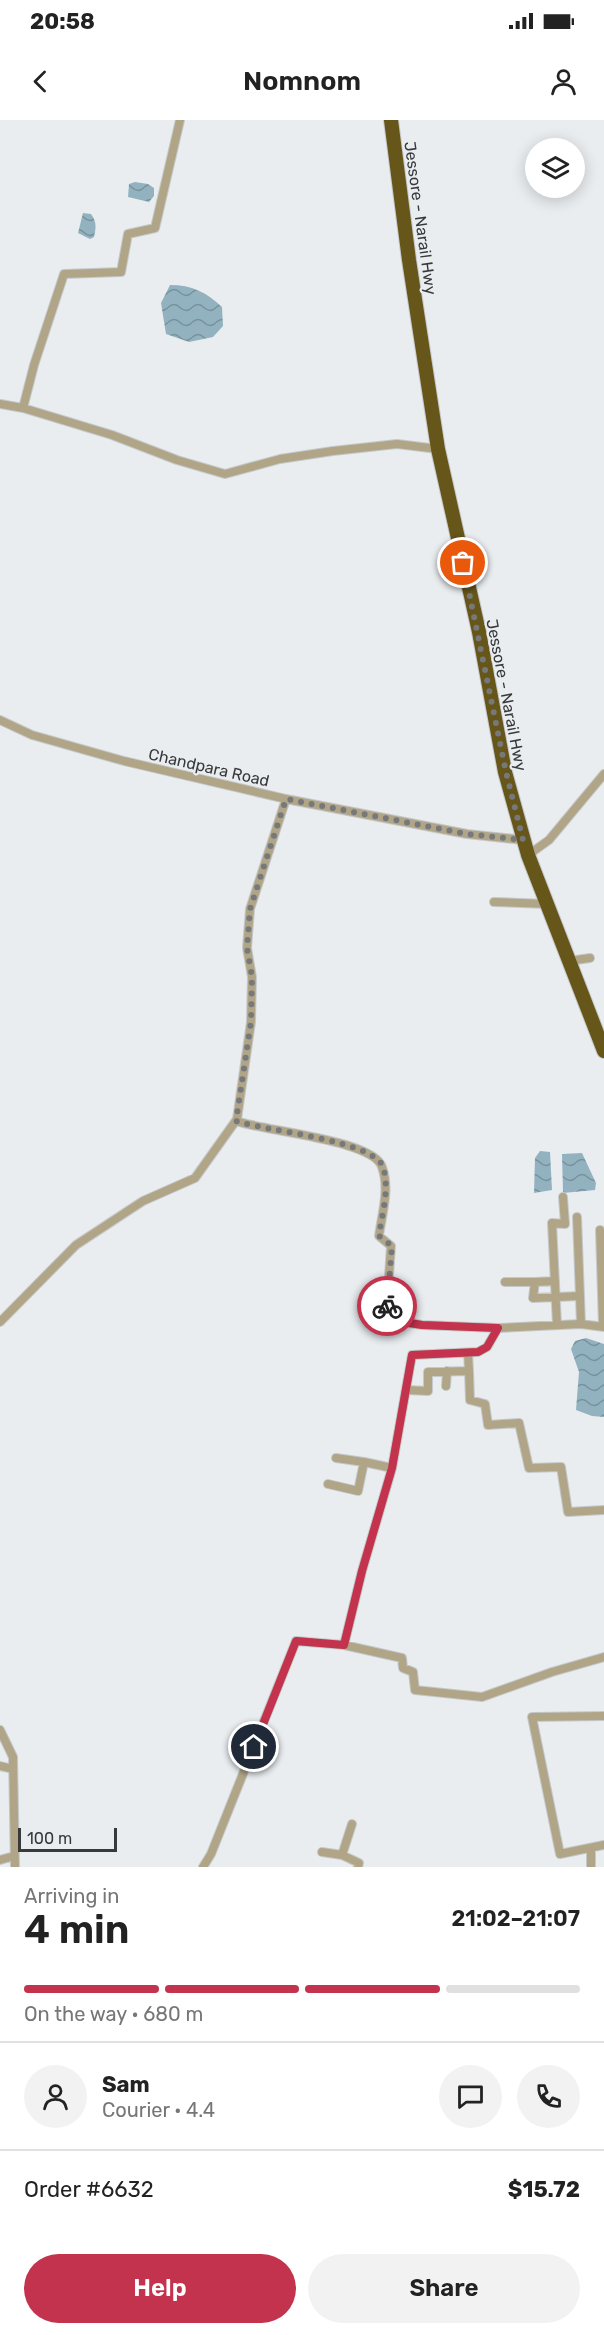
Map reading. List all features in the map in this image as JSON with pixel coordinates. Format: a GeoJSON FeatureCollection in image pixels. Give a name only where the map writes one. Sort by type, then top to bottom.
{"type":"FeatureCollection","features":[{"type":"Feature","properties":{"kind":"highway","name":"Jessore - Narail Hwy"},"geometry":{"type":"LineString","coordinates":[[391,120],[409,260],[438,449],[506,772],[528,855],[604,1051]]}},
{"type":"Feature","properties":{"kind":"street"},"geometry":{"type":"LineString","coordinates":[[22,408],[64,274],[121,272],[128,234],[155,228],[180,120]]}},
{"type":"Feature","properties":{"kind":"street"},"geometry":{"type":"LineString","coordinates":[[0,404],[22,408],[112,435],[177,460],[225,474],[280,459],[333,451],[397,444],[438,449]]}},
{"type":"Feature","properties":{"kind":"street","name":"Chandpara Road"},"geometry":{"type":"LineString","coordinates":[[0,720],[32,735],[101,755],[286,799],[467,834],[523,840]]}},
{"type":"Feature","properties":{"kind":"street"},"geometry":{"type":"LineString","coordinates":[[528,855],[549,840],[604,774]]}},
{"type":"Feature","properties":{"kind":"street"},"geometry":{"type":"LineString","coordinates":[[1,1320],[76,1245],[143,1201],[195,1178],[236,1121],[251,1022],[252,977],[247,948],[250,909],[286,799]]}},
{"type":"Feature","properties":{"kind":"street"},"geometry":{"type":"LineString","coordinates":[[494,902],[547,904]]}},
{"type":"Feature","properties":{"kind":"street"},"geometry":{"type":"LineString","coordinates":[[569,961],[590,958]]}},
{"type":"Feature","properties":{"kind":"street"},"geometry":{"type":"LineString","coordinates":[[236,1121],[326,1140],[371,1154],[382,1164],[387,1184],[379,1236],[392,1246],[387,1305],[397,1321],[422,1325],[498,1328],[581,1324],[603,1327],[600,1230]]}},
{"type":"Feature","properties":{"kind":"street"},"geometry":{"type":"LineString","coordinates":[[557,1325],[552,1223],[565,1224],[563,1197]]}},
{"type":"Feature","properties":{"kind":"street"},"geometry":{"type":"LineString","coordinates":[[577,1217],[581,1324]]}},
{"type":"Feature","properties":{"kind":"street"},"geometry":{"type":"LineString","coordinates":[[505,1282],[555,1281]]}},
{"type":"Feature","properties":{"kind":"street"},"geometry":{"type":"LineString","coordinates":[[535,1282],[533,1298],[580,1296]]}},
{"type":"Feature","properties":{"kind":"street"},"geometry":{"type":"LineString","coordinates":[[344,1645],[362,1571],[392,1468],[412,1355],[478,1352],[487,1347],[498,1328]]}},
{"type":"Feature","properties":{"kind":"street"},"geometry":{"type":"LineString","coordinates":[[468,1353],[470,1400],[485,1404],[488,1425],[519,1424],[529,1468],[561,1467],[568,1512],[604,1510]]}},
{"type":"Feature","properties":{"kind":"street"},"geometry":{"type":"LineString","coordinates":[[447,1371],[447,1386]]}},
{"type":"Feature","properties":{"kind":"street"},"geometry":{"type":"LineString","coordinates":[[407,1390],[428,1391],[428,1372],[469,1371]]}},
{"type":"Feature","properties":{"kind":"street"},"geometry":{"type":"LineString","coordinates":[[336,1458],[392,1468]]}},
{"type":"Feature","properties":{"kind":"street"},"geometry":{"type":"LineString","coordinates":[[328,1484],[358,1491],[364,1462]]}},
{"type":"Feature","properties":{"kind":"street"},"geometry":{"type":"LineString","coordinates":[[203,1867],[211,1854],[296,1641],[344,1645],[402,1658],[403,1668],[413,1672],[415,1690],[482,1697],[552,1672],[604,1657]]}},
{"type":"Feature","properties":{"kind":"street"},"geometry":{"type":"LineString","coordinates":[[604,1716],[532,1717],[560,1854],[604,1845]]}},
{"type":"Feature","properties":{"kind":"street"},"geometry":{"type":"LineString","coordinates":[[0,1730],[13,1757],[15,1867]]}},
{"type":"Feature","properties":{"kind":"street"},"geometry":{"type":"LineString","coordinates":[[0,1766],[13,1769]]}},
{"type":"Feature","properties":{"kind":"street"},"geometry":{"type":"LineString","coordinates":[[342,1856],[352,1824]]}},
{"type":"Feature","properties":{"kind":"street"},"geometry":{"type":"LineString","coordinates":[[591,1848],[591,1867]]}},
{"type":"Feature","properties":{"kind":"street"},"geometry":{"type":"LineString","coordinates":[[322,1852],[342,1856],[359,1863],[358,1867]]}},
{"type":"Feature","properties":{"kind":"street"},"geometry":{"type":"LineString","coordinates":[[0,1860],[14,1856]]}},
{"type":"Feature","properties":{"kind":"water"},"geometry":{"type":"Polygon","coordinates":[[[135,182],[148,184],[154,188],[154,196],[149,202],[128,197],[129,184],[135,182]]]}},
{"type":"Feature","properties":{"kind":"water"},"geometry":{"type":"Polygon","coordinates":[[[83,213],[91,214],[95,222],[94,237],[90,239],[78,233],[83,213]]]}},
{"type":"Feature","properties":{"kind":"water"},"geometry":{"type":"Polygon","coordinates":[[[170,285],[198,290],[222,307],[223,326],[213,337],[189,342],[166,334],[161,303],[170,285]]]}},
{"type":"Feature","properties":{"kind":"water"},"geometry":{"type":"Polygon","coordinates":[[[540,1151],[550,1152],[552,1190],[534,1193],[535,1158],[540,1151]]]}},
{"type":"Feature","properties":{"kind":"water"},"geometry":{"type":"Polygon","coordinates":[[[582,1153],[596,1183],[595,1190],[563,1193],[562,1154],[582,1153]]]}},
{"type":"Feature","properties":{"kind":"water"},"geometry":{"type":"Polygon","coordinates":[[[586,1338],[604,1344],[604,1417],[592,1416],[576,1410],[579,1372],[571,1349],[575,1341],[586,1338]]]}},
{"type":"Feature","properties":{"kind":"way so far"},"geometry":{"type":"LineString","coordinates":[[387,1306],[392,1246],[379,1236],[387,1184],[382,1164],[371,1154],[341,1144],[236,1121],[251,1022],[252,977],[247,948],[248,924],[250,909],[286,799],[467,834],[523,840],[496,726],[463,563]]}},
{"type":"Feature","properties":{"kind":"route"},"geometry":{"type":"LineString","coordinates":[[254,1747],[296,1641],[344,1645],[362,1571],[392,1468],[412,1355],[478,1352],[487,1347],[498,1328],[422,1325],[397,1321],[387,1306]]}}]}
